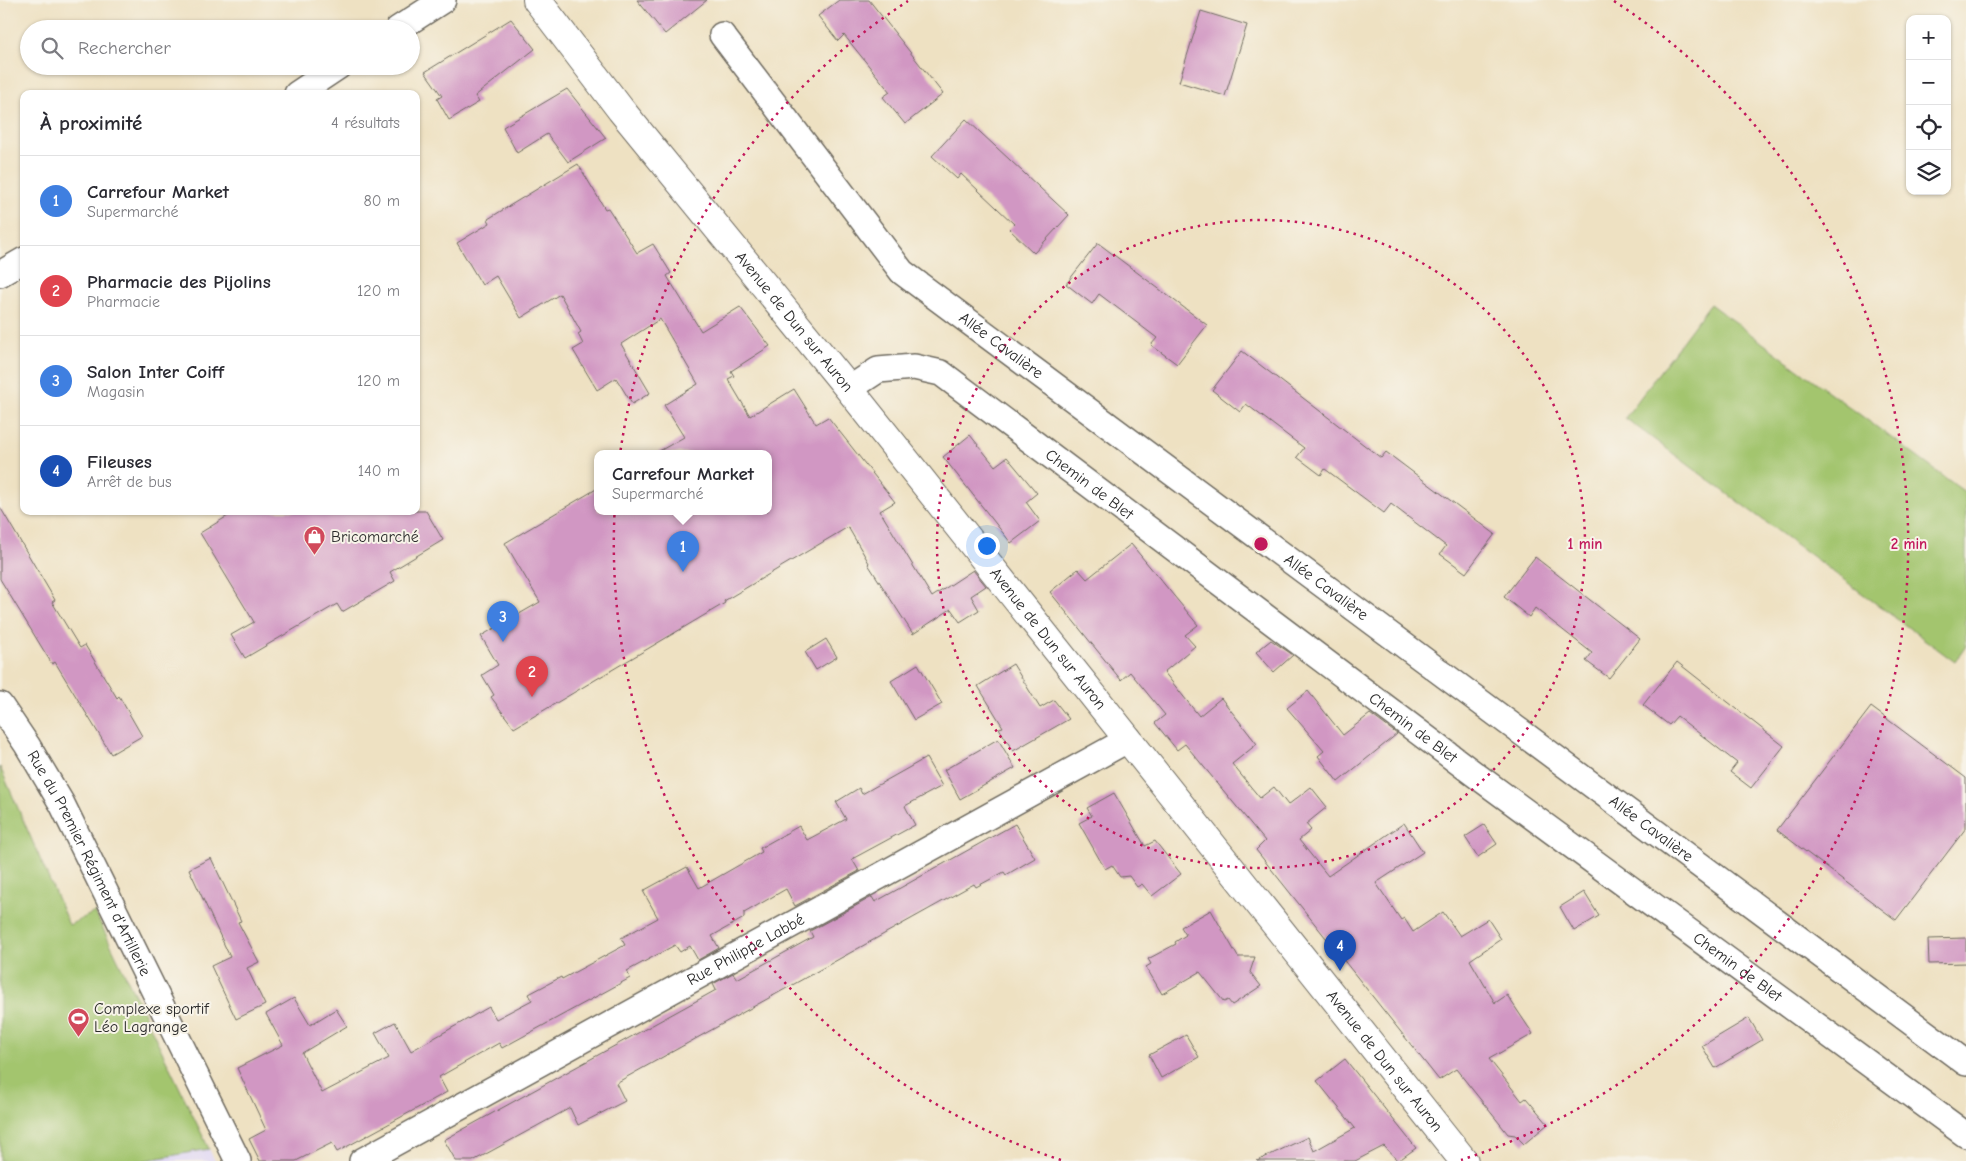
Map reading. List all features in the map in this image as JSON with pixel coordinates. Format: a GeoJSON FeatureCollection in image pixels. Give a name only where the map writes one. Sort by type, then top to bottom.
{"type":"FeatureCollection","features":[{"type":"Feature","properties":{"kind":"main road","name":"Avenue de Dun sur Auron"},"geometry":{"type":"LineString","coordinates":[[536,0],[621,110],[849,389],[1464,1161]]}},
{"type":"Feature","properties":{"kind":"street"},"geometry":{"type":"LineString","coordinates":[[412,20],[443,0]]}},
{"type":"Feature","properties":{"kind":"street","name":"Allée Cavalière"},"geometry":{"type":"LineString","coordinates":[[722,35],[902,272],[1966,1063]]}},
{"type":"Feature","properties":{"kind":"street"},"geometry":{"type":"LineString","coordinates":[[302,90],[326,75]]}},
{"type":"Feature","properties":{"kind":"street"},"geometry":{"type":"LineString","coordinates":[[0,274],[20,262]]}},
{"type":"Feature","properties":{"kind":"street","name":"Chemin de Blet"},"geometry":{"type":"LineString","coordinates":[[849,389],[878,370],[914,367],[941,373],[1481,779],[1966,1135]]}},
{"type":"Feature","properties":{"kind":"street","name":"Rue du Premier Régiment d'Artillerie"},"geometry":{"type":"LineString","coordinates":[[0,705],[62,804],[238,1161]]}},
{"type":"Feature","properties":{"kind":"street","name":"Rue Philippe Labbé"},"geometry":{"type":"LineString","coordinates":[[362,1161],[1129,739]]}},
{"type":"Feature","properties":{"kind":"shaded area"},"geometry":{"type":"Polygon","coordinates":[[[209,1149],[215,1161],[142,1161],[209,1149]]]}},
{"type":"Feature","properties":{"kind":"green space"},"geometry":{"type":"Polygon","coordinates":[[[1710,304],[1966,493],[1966,646],[1955,662],[1625,418],[1710,304]]]}},
{"type":"Feature","properties":{"kind":"green space","name":"Complexe sportif Léo Lagrange"},"geometry":{"type":"Polygon","coordinates":[[[0,767],[69,925],[95,912],[209,1149],[142,1161],[0,1161],[0,767]]]}},
{"type":"Feature","properties":{"kind":"building"},"geometry":{"type":"Polygon","coordinates":[[[637,0],[707,0],[665,34],[637,0]]]}},
{"type":"Feature","properties":{"kind":"building"},"geometry":{"type":"Polygon","coordinates":[[[839,0],[869,0],[943,94],[905,124],[883,97],[890,92],[844,35],[838,41],[818,16],[839,0]]]}},
{"type":"Feature","properties":{"kind":"building"},"geometry":{"type":"Polygon","coordinates":[[[1201,11],[1247,25],[1225,96],[1179,82],[1201,11]]]}},
{"type":"Feature","properties":{"kind":"building"},"geometry":{"type":"Polygon","coordinates":[[[511,19],[535,49],[475,96],[479,102],[449,120],[437,99],[442,96],[425,72],[511,19]]]}},
{"type":"Feature","properties":{"kind":"building"},"geometry":{"type":"Polygon","coordinates":[[[567,89],[606,138],[568,162],[547,134],[517,153],[503,127],[567,89]]]}},
{"type":"Feature","properties":{"kind":"building"},"geometry":{"type":"Polygon","coordinates":[[[966,119],[1069,215],[1034,253],[1009,229],[1014,224],[961,174],[957,179],[932,156],[966,119]]]}},
{"type":"Feature","properties":{"kind":"building"},"geometry":{"type":"Polygon","coordinates":[[[578,164],[605,209],[608,208],[637,253],[653,244],[671,273],[667,276],[701,331],[740,307],[770,346],[731,371],[734,376],[728,379],[750,416],[794,389],[816,424],[828,417],[895,502],[880,511],[932,597],[973,570],[986,586],[971,596],[979,610],[960,622],[951,609],[913,634],[868,564],[848,527],[724,601],[725,603],[514,728],[491,697],[494,695],[482,675],[498,665],[481,636],[540,602],[505,543],[594,490],[594,515],[772,515],[772,450],[661,450],[684,437],[664,405],[698,384],[660,319],[621,344],[650,393],[632,404],[616,378],[597,390],[573,350],[583,344],[578,334],[581,332],[560,294],[521,318],[496,276],[482,285],[457,243],[490,223],[488,219],[578,164]]]}},
{"type":"Feature","properties":{"kind":"building"},"geometry":{"type":"Polygon","coordinates":[[[1098,243],[1207,325],[1177,364],[1151,345],[1157,338],[1099,294],[1092,304],[1066,284],[1098,243]]]}},
{"type":"Feature","properties":{"kind":"building"},"geometry":{"type":"Polygon","coordinates":[[[1242,351],[1381,458],[1386,452],[1495,534],[1466,573],[1440,554],[1446,546],[1391,504],[1384,513],[1325,469],[1321,475],[1297,457],[1304,448],[1246,404],[1240,412],[1212,390],[1242,351]]]}},
{"type":"Feature","properties":{"kind":"building"},"geometry":{"type":"Polygon","coordinates":[[[970,435],[995,466],[1007,457],[1037,493],[1026,502],[1040,521],[1011,543],[943,457],[970,435]]]}},
{"type":"Feature","properties":{"kind":"building"},"geometry":{"type":"Polygon","coordinates":[[[0,507],[55,600],[52,602],[80,648],[85,645],[117,698],[119,696],[142,736],[111,754],[55,662],[52,664],[0,579],[0,507]]]}},
{"type":"Feature","properties":{"kind":"building","name":"Bricomarché"},"geometry":{"type":"Polygon","coordinates":[[[420,511],[426,511],[443,540],[390,572],[395,581],[342,612],[337,604],[245,658],[231,635],[254,622],[200,533],[229,515],[420,515],[420,511]]]}},
{"type":"Feature","properties":{"kind":"building"},"geometry":{"type":"Polygon","coordinates":[[[1131,544],[1198,625],[1185,635],[1195,646],[1164,672],[1199,716],[1221,698],[1257,744],[1232,764],[1260,798],[1274,787],[1288,805],[1311,787],[1327,807],[1306,824],[1311,830],[1299,840],[1328,876],[1404,823],[1423,852],[1376,883],[1401,920],[1404,918],[1413,932],[1443,912],[1460,936],[1488,919],[1501,939],[1470,960],[1495,1003],[1507,995],[1533,1034],[1489,1059],[1522,1101],[1526,1098],[1548,1124],[1524,1144],[1515,1135],[1508,1134],[1456,1069],[1439,1080],[1256,850],[1265,841],[1185,744],[1177,750],[1155,723],[1165,715],[1130,672],[1121,680],[1050,592],[1078,569],[1087,579],[1131,544]]]}},
{"type":"Feature","properties":{"kind":"building"},"geometry":{"type":"Polygon","coordinates":[[[1535,557],[1640,639],[1609,678],[1586,661],[1592,653],[1535,608],[1529,617],[1504,597],[1535,557]]]}},
{"type":"Feature","properties":{"kind":"building"},"geometry":{"type":"Polygon","coordinates":[[[826,639],[837,657],[816,670],[805,652],[826,639]]]}},
{"type":"Feature","properties":{"kind":"building"},"geometry":{"type":"Polygon","coordinates":[[[1271,640],[1293,655],[1274,672],[1256,652],[1271,640]]]}},
{"type":"Feature","properties":{"kind":"building"},"geometry":{"type":"Polygon","coordinates":[[[1677,662],[1784,746],[1751,788],[1730,772],[1737,763],[1677,716],[1669,725],[1643,705],[1677,662]]]}},
{"type":"Feature","properties":{"kind":"building"},"geometry":{"type":"Polygon","coordinates":[[[918,664],[942,704],[914,720],[891,681],[918,664]]]}},
{"type":"Feature","properties":{"kind":"building"},"geometry":{"type":"Polygon","coordinates":[[[1013,664],[1040,708],[1054,700],[1069,719],[1013,751],[999,728],[1003,727],[978,686],[1013,664]]]}},
{"type":"Feature","properties":{"kind":"building"},"geometry":{"type":"Polygon","coordinates":[[[1308,691],[1343,735],[1370,714],[1397,734],[1338,782],[1318,756],[1324,751],[1287,708],[1308,691]]]}},
{"type":"Feature","properties":{"kind":"building"},"geometry":{"type":"Polygon","coordinates":[[[1871,707],[1966,778],[1966,828],[1896,920],[1777,830],[1871,707]]]}},
{"type":"Feature","properties":{"kind":"building"},"geometry":{"type":"Polygon","coordinates":[[[998,739],[1015,768],[960,799],[944,770],[998,739]]]}},
{"type":"Feature","properties":{"kind":"building"},"geometry":{"type":"Polygon","coordinates":[[[926,758],[942,786],[905,806],[915,825],[852,859],[859,871],[795,906],[786,889],[744,913],[744,918],[712,936],[719,948],[698,960],[690,946],[680,952],[675,945],[627,971],[630,978],[502,1048],[499,1043],[439,1077],[447,1092],[337,1152],[332,1143],[296,1161],[260,1161],[249,1139],[266,1130],[237,1068],[283,1045],[266,1014],[294,998],[310,1025],[336,1009],[347,1026],[302,1053],[322,1093],[389,1058],[375,1033],[395,1022],[411,1051],[489,1007],[496,1019],[532,1000],[529,994],[561,977],[562,979],[625,945],[621,938],[658,918],[643,891],[687,867],[699,888],[762,852],[760,848],[799,826],[807,840],[846,819],[836,802],[859,788],[862,794],[926,758]]]}},
{"type":"Feature","properties":{"kind":"building"},"geometry":{"type":"Polygon","coordinates":[[[1114,793],[1145,846],[1155,841],[1181,874],[1152,896],[1142,884],[1137,887],[1129,876],[1120,877],[1112,865],[1105,869],[1079,823],[1092,816],[1087,808],[1114,793]]]}},
{"type":"Feature","properties":{"kind":"building"},"geometry":{"type":"Polygon","coordinates":[[[1015,824],[1035,858],[1006,875],[1004,872],[976,887],[974,884],[616,1083],[625,1101],[578,1125],[570,1108],[473,1161],[456,1161],[444,1140],[716,990],[713,984],[733,973],[737,979],[813,937],[810,931],[872,897],[875,902],[1015,824]]]}},
{"type":"Feature","properties":{"kind":"building"},"geometry":{"type":"Polygon","coordinates":[[[1484,825],[1497,844],[1478,857],[1465,837],[1484,825]]]}},
{"type":"Feature","properties":{"kind":"building"},"geometry":{"type":"Polygon","coordinates":[[[211,858],[241,921],[238,922],[259,962],[247,968],[265,1005],[236,1019],[211,966],[230,957],[189,869],[211,858]]]}},
{"type":"Feature","properties":{"kind":"building"},"geometry":{"type":"Polygon","coordinates":[[[1584,892],[1599,916],[1574,931],[1560,907],[1584,892]]]}},
{"type":"Feature","properties":{"kind":"building"},"geometry":{"type":"Polygon","coordinates":[[[1211,910],[1238,957],[1255,957],[1250,972],[1261,986],[1232,1005],[1228,1000],[1224,1002],[1200,972],[1162,994],[1146,967],[1151,964],[1148,959],[1176,944],[1175,942],[1186,935],[1181,927],[1211,910]]]}},
{"type":"Feature","properties":{"kind":"building"},"geometry":{"type":"Polygon","coordinates":[[[1966,938],[1966,963],[1929,964],[1928,939],[1966,938]]]}},
{"type":"Feature","properties":{"kind":"building"},"geometry":{"type":"Polygon","coordinates":[[[1749,1018],[1762,1040],[1715,1068],[1702,1046],[1749,1018]]]}},
{"type":"Feature","properties":{"kind":"building"},"geometry":{"type":"Polygon","coordinates":[[[1186,1035],[1199,1057],[1161,1078],[1149,1055],[1186,1035]]]}},
{"type":"Feature","properties":{"kind":"building"},"geometry":{"type":"Polygon","coordinates":[[[1345,1059],[1416,1148],[1398,1161],[1384,1146],[1355,1161],[1257,1161],[1308,1137],[1314,1151],[1355,1128],[1317,1081],[1345,1059]]]}},
{"type":"Feature","properties":{"kind":"place","name":"Bricomarché"},"geometry":{"type":"Point","coordinates":[315,556]}},
{"type":"Feature","properties":{"kind":"place","name":"Carrefour Market"},"geometry":{"type":"Point","coordinates":[683,572]}},
{"type":"Feature","properties":{"kind":"place","name":"Salon Inter Coiff"},"geometry":{"type":"Point","coordinates":[503,642]}},
{"type":"Feature","properties":{"kind":"place","name":"Pharmacie des Pijolins"},"geometry":{"type":"Point","coordinates":[532,697]}},
{"type":"Feature","properties":{"kind":"place","name":"Fileuses"},"geometry":{"type":"Point","coordinates":[1340,971]}},
{"type":"Feature","properties":{"kind":"place","name":"Complexe sportif Léo Lagrange"},"geometry":{"type":"Point","coordinates":[78,1037]}}]}
